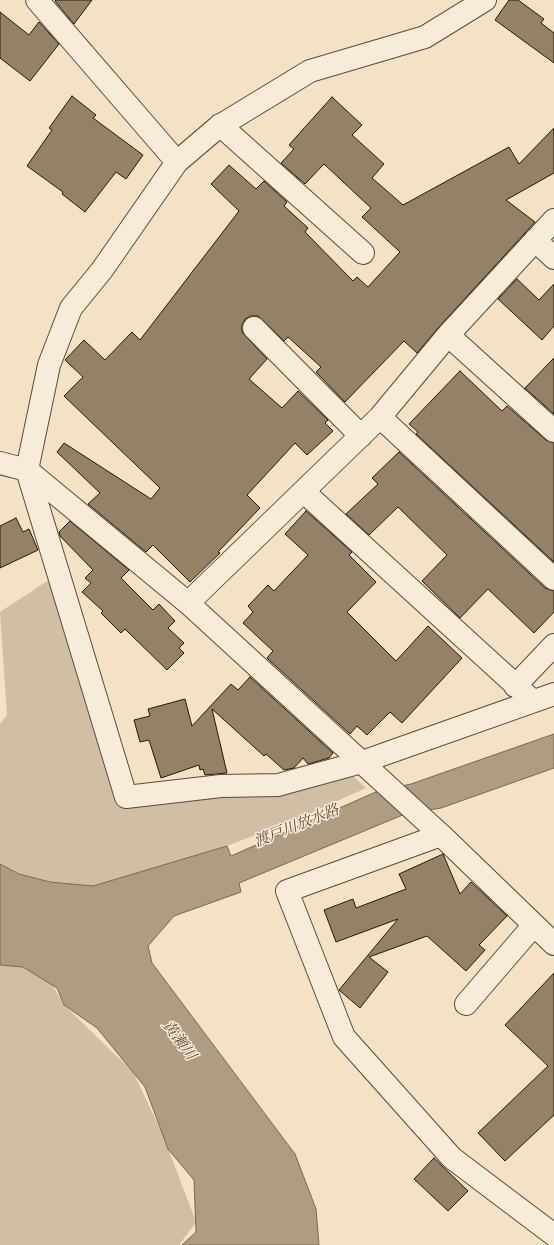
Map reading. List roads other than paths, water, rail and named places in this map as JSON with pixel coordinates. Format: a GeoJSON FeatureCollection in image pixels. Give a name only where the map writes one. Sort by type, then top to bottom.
{"type":"FeatureCollection","features":[{"type":"Feature","properties":{"kind":"street"},"geometry":{"type":"LineString","coordinates":[[37,0],[177,162]]}},
{"type":"Feature","properties":{"kind":"street"},"geometry":{"type":"LineString","coordinates":[[485,0],[425,37],[310,71],[220,125],[177,162],[102,270],[71,308],[49,365],[27,470],[126,797],[221,786],[278,784],[362,762],[554,694]]}},
{"type":"Feature","properties":{"kind":"street"},"geometry":{"type":"LineString","coordinates":[[220,125],[363,253]]}},
{"type":"Feature","properties":{"kind":"street"},"geometry":{"type":"LineString","coordinates":[[188,603],[380,417],[448,335],[554,220]]}},
{"type":"Feature","properties":{"kind":"street"},"geometry":{"type":"LineString","coordinates":[[535,240],[554,258]]}},
{"type":"Feature","properties":{"kind":"street"},"geometry":{"type":"LineString","coordinates":[[254,328],[361,436]]}},
{"type":"Feature","properties":{"kind":"street"},"geometry":{"type":"LineString","coordinates":[[448,335],[554,431]]}},
{"type":"Feature","properties":{"kind":"street"},"geometry":{"type":"LineString","coordinates":[[380,417],[554,579]]}},
{"type":"Feature","properties":{"kind":"street"},"geometry":{"type":"LineString","coordinates":[[0,463],[27,470],[188,603],[441,835],[554,944]]}},
{"type":"Feature","properties":{"kind":"street"},"geometry":{"type":"LineString","coordinates":[[304,492],[533,701]]}},
{"type":"Feature","properties":{"kind":"street"},"geometry":{"type":"LineString","coordinates":[[515,686],[554,645]]}},
{"type":"Feature","properties":{"kind":"street"},"geometry":{"type":"LineString","coordinates":[[441,835],[287,891],[344,1037],[452,1158],[554,1235]]}},
{"type":"Feature","properties":{"kind":"street"},"geometry":{"type":"LineString","coordinates":[[466,1004],[534,924]]}},
{"type":"Feature","properties":{"kind":"water"},"geometry":{"type":"Polygon","coordinates":[[[554,734],[554,768],[441,808],[405,814],[239,883],[241,892],[174,916],[148,946],[152,963],[295,1154],[316,1209],[319,1245],[182,1245],[196,1232],[194,1180],[168,1149],[145,1087],[97,1028],[64,1005],[57,988],[23,967],[0,965],[0,864],[19,874],[50,882],[93,886],[227,846],[231,856],[378,791],[411,784],[554,734]]]}},
{"type":"Feature","properties":{"kind":"water label","name":"渡戸川放水路"},"geometry":{"type":"Point","coordinates":[297,827]}},
{"type":"Feature","properties":{"kind":"water label","name":"黄瀬川"},"geometry":{"type":"Point","coordinates":[178,1041]}}]}
